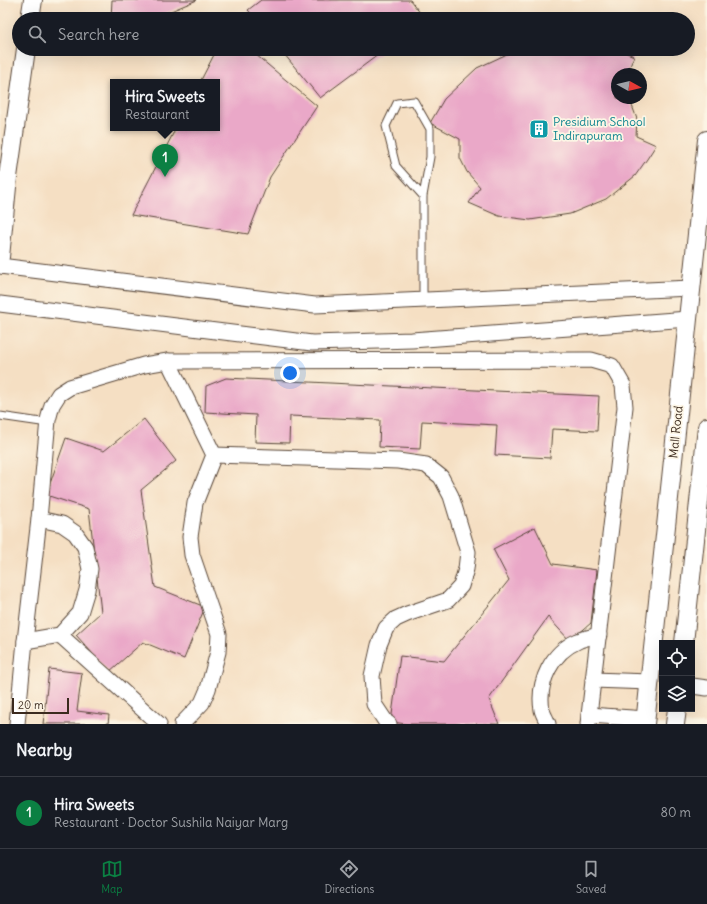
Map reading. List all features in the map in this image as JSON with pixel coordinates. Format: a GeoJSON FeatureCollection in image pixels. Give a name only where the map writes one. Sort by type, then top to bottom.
{"type":"FeatureCollection","features":[{"type":"Feature","properties":{"kind":"street"},"geometry":{"type":"LineString","coordinates":[[31,12],[33,0]]}},
{"type":"Feature","properties":{"kind":"street"},"geometry":{"type":"LineString","coordinates":[[0,257],[8,177],[25,56]]}},
{"type":"Feature","properties":{"kind":"street","name":"Mall Road"},"geometry":{"type":"LineString","coordinates":[[646,722],[707,140]]}},
{"type":"Feature","properties":{"kind":"street"},"geometry":{"type":"LineString","coordinates":[[0,266],[315,305],[691,288]]}},
{"type":"Feature","properties":{"kind":"street"},"geometry":{"type":"LineString","coordinates":[[0,304],[312,343],[412,340],[688,319]]}},
{"type":"Feature","properties":{"kind":"street"},"geometry":{"type":"LineString","coordinates":[[17,724],[48,423],[52,405],[59,394],[70,387],[144,365],[168,361],[591,360],[612,366],[623,385],[625,406],[589,720],[646,722]]}},
{"type":"Feature","properties":{"kind":"street"},"geometry":{"type":"LineString","coordinates":[[168,361],[214,455],[195,503],[190,537],[192,555],[219,634],[218,652],[208,690],[202,703],[182,724]]}},
{"type":"Feature","properties":{"kind":"street"},"geometry":{"type":"LineString","coordinates":[[684,640],[701,538],[707,427]]}},
{"type":"Feature","properties":{"kind":"street"},"geometry":{"type":"LineString","coordinates":[[214,455],[398,461],[426,465],[441,477],[451,496],[468,552],[466,569],[461,586],[448,600],[407,614],[396,619],[386,628],[379,645],[372,676],[374,704],[388,724]]}},
{"type":"Feature","properties":{"kind":"street"},"geometry":{"type":"LineString","coordinates":[[25,640],[60,635],[80,613],[87,590],[90,570],[85,547],[75,533],[62,524],[39,519]]}},
{"type":"Feature","properties":{"kind":"street"},"geometry":{"type":"LineString","coordinates":[[60,635],[159,724]]}},
{"type":"Feature","properties":{"kind":"street"},"geometry":{"type":"LineString","coordinates":[[548,724],[542,710],[541,689],[548,669],[560,652],[578,640],[599,635]]}},
{"type":"Feature","properties":{"kind":"street"},"geometry":{"type":"LineString","coordinates":[[593,680],[650,682]]}},
{"type":"Feature","properties":{"kind":"street"},"geometry":{"type":"LineString","coordinates":[[695,686],[707,688]]}},
{"type":"Feature","properties":{"kind":"street"},"geometry":{"type":"LineString","coordinates":[[675,724],[677,712]]}},
{"type":"Feature","properties":{"kind":"lane"},"geometry":{"type":"LineString","coordinates":[[423,196],[396,166],[386,126],[397,103],[414,101],[430,129],[430,157],[423,196],[423,301]]}},
{"type":"Feature","properties":{"kind":"lane"},"geometry":{"type":"LineString","coordinates":[[0,416],[48,423]]}},
{"type":"Feature","properties":{"kind":"building"},"geometry":{"type":"Polygon","coordinates":[[[112,0],[197,0],[169,12],[111,12],[112,0]]]}},
{"type":"Feature","properties":{"kind":"building"},"geometry":{"type":"Polygon","coordinates":[[[261,0],[410,0],[419,12],[250,12],[248,10],[261,0]]]}},
{"type":"Feature","properties":{"kind":"building"},"geometry":{"type":"Polygon","coordinates":[[[213,56],[257,56],[317,106],[270,177],[248,234],[131,215],[174,131],[220,131],[220,79],[202,79],[213,56]]]}},
{"type":"Feature","properties":{"kind":"building"},"geometry":{"type":"Polygon","coordinates":[[[286,56],[377,56],[320,98],[286,56]]]}},
{"type":"Feature","properties":{"kind":"building","name":"Presidium School Indirapuram"},"geometry":{"type":"Polygon","coordinates":[[[503,56],[634,56],[629,68],[611,68],[611,104],[631,104],[637,119],[636,136],[656,145],[635,176],[606,199],[570,214],[530,220],[499,216],[469,203],[480,187],[467,172],[460,158],[460,139],[430,123],[444,99],[477,68],[503,56]]]}},
{"type":"Feature","properties":{"kind":"building"},"geometry":{"type":"Polygon","coordinates":[[[226,378],[599,396],[597,431],[552,429],[550,458],[495,455],[497,425],[422,421],[420,449],[379,447],[380,420],[290,416],[289,443],[255,442],[256,415],[205,412],[206,386],[226,378]]]}},
{"type":"Feature","properties":{"kind":"building"},"geometry":{"type":"Polygon","coordinates":[[[144,419],[176,461],[141,490],[155,587],[205,607],[184,659],[143,642],[109,672],[76,635],[101,612],[89,509],[46,495],[66,438],[104,451],[144,419]]]}},
{"type":"Feature","properties":{"kind":"building"},"geometry":{"type":"Polygon","coordinates":[[[535,527],[553,564],[597,570],[591,623],[570,641],[548,617],[489,699],[499,724],[406,724],[391,722],[400,656],[444,661],[509,580],[493,549],[535,527]]]}},
{"type":"Feature","properties":{"kind":"building"},"geometry":{"type":"Polygon","coordinates":[[[49,669],[82,673],[77,711],[109,715],[108,724],[43,724],[49,669]]]}},
{"type":"Feature","properties":{"kind":"place","name":"Presidium School Indirapuram"},"geometry":{"type":"Point","coordinates":[539,129]}},
{"type":"Feature","properties":{"kind":"place","name":"Hira Sweets"},"geometry":{"type":"Point","coordinates":[165,177]}}]}
